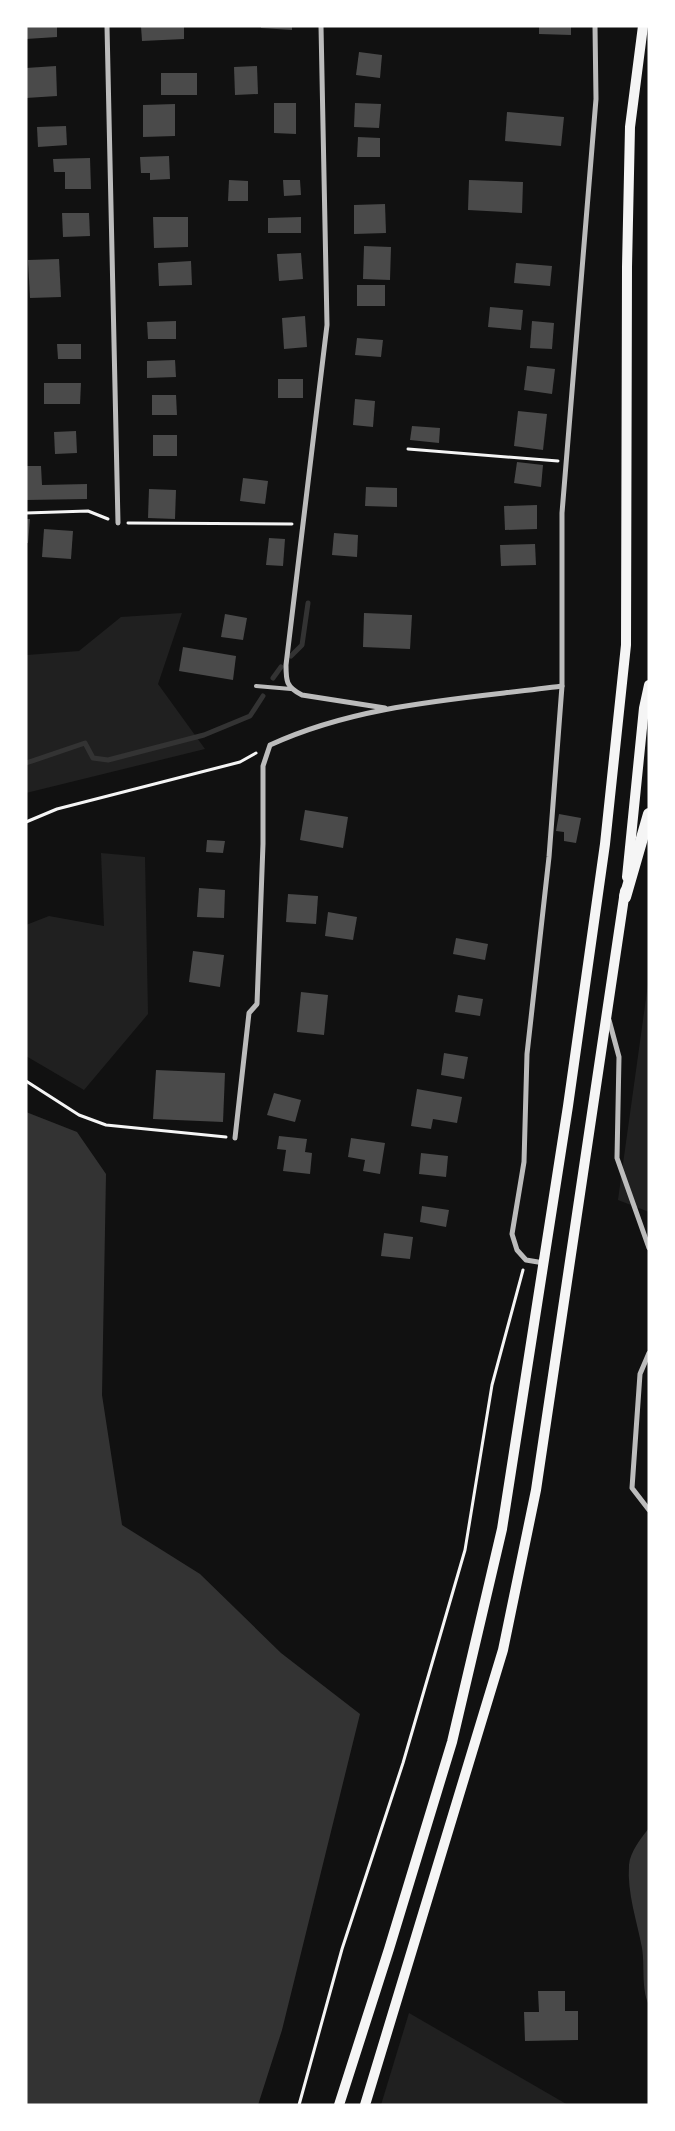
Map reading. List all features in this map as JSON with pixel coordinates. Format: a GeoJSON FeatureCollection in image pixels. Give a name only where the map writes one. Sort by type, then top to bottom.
{"type":"FeatureCollection","features":[{"type":"Feature","properties":{"kind":"main road"},"geometry":{"type":"LineString","coordinates":[[339,2105],[389,1950],[454,1732],[502,1529],[544,1263],[605,844],[626,645],[627,267],[630,128],[644,26]]}},
{"type":"Feature","properties":{"kind":"main road"},"geometry":{"type":"LineString","coordinates":[[365,2105],[502,1650],[536,1490],[625,897],[644,708],[649,685]]}},
{"type":"Feature","properties":{"kind":"main road"},"geometry":{"type":"LineString","coordinates":[[625,897],[649,814]]}},
{"type":"Feature","properties":{"kind":"street"},"geometry":{"type":"LineString","coordinates":[[107,26],[118,523]]}},
{"type":"Feature","properties":{"kind":"street"},"geometry":{"type":"LineString","coordinates":[[321,26],[327,325],[286,665],[286,679],[291,689],[302,695],[385,708]]}},
{"type":"Feature","properties":{"kind":"street"},"geometry":{"type":"LineString","coordinates":[[544,1263],[526,1260],[517,1250],[512,1234],[524,1162],[527,1054],[549,856],[562,686],[562,513],[596,99],[595,26]]}},
{"type":"Feature","properties":{"kind":"street"},"geometry":{"type":"LineString","coordinates":[[235,1138],[249,1013],[257,1004],[262,844],[262,766],[270,745],[290,736],[385,708],[562,686]]}},
{"type":"Feature","properties":{"kind":"street"},"geometry":{"type":"LineString","coordinates":[[607,1011],[619,1057],[617,1158],[649,1248]]}},
{"type":"Feature","properties":{"kind":"street"},"geometry":{"type":"LineString","coordinates":[[649,1353],[640,1374],[632,1488],[649,1510]]}},
{"type":"Feature","properties":{"kind":"lane"},"geometry":{"type":"LineString","coordinates":[[256,686],[291,689]]}},
{"type":"Feature","properties":{"kind":"path"},"geometry":{"type":"LineString","coordinates":[[408,449],[566,462]]}},
{"type":"Feature","properties":{"kind":"path"},"geometry":{"type":"LineString","coordinates":[[26,513],[88,511],[118,523],[303,524]]}},
{"type":"Feature","properties":{"kind":"path"},"geometry":{"type":"LineString","coordinates":[[26,822],[57,809],[240,762],[270,745]]}},
{"type":"Feature","properties":{"kind":"path"},"geometry":{"type":"LineString","coordinates":[[26,1081],[78,1115],[106,1126],[235,1138]]}},
{"type":"Feature","properties":{"kind":"path"},"geometry":{"type":"LineString","coordinates":[[299,2105],[342,1949],[403,1763],[465,1550],[492,1385],[526,1260]]}},
{"type":"Feature","properties":{"kind":"shaded area"},"geometry":{"type":"Polygon","coordinates":[[[182,613],[158,684],[205,749],[26,793],[27,655],[79,651],[121,617],[182,613]]]}},
{"type":"Feature","properties":{"kind":"shaded area"},"geometry":{"type":"Polygon","coordinates":[[[101,853],[145,857],[148,1014],[84,1090],[26,1056],[26,925],[49,916],[104,926],[101,853]]]}},
{"type":"Feature","properties":{"kind":"shaded area"},"geometry":{"type":"Polygon","coordinates":[[[649,977],[649,1212],[618,1200],[649,977]]]}},
{"type":"Feature","properties":{"kind":"shaded area"},"geometry":{"type":"Polygon","coordinates":[[[26,1112],[77,1132],[106,1174],[102,1395],[122,1525],[200,1574],[281,1653],[360,1714],[282,2030],[258,2105],[26,2105],[26,1112]]]}},
{"type":"Feature","properties":{"kind":"shaded area"},"geometry":{"type":"Polygon","coordinates":[[[649,1828],[649,2005],[644,1985],[642,1948],[631,1896],[629,1865],[636,1845],[649,1828]]]}},
{"type":"Feature","properties":{"kind":"shaded area"},"geometry":{"type":"Polygon","coordinates":[[[409,2013],[568,2105],[381,2105],[409,2013]]]}},
{"type":"Feature","properties":{"kind":"building"},"geometry":{"type":"Polygon","coordinates":[[[26,26],[57,26],[57,37],[26,39],[26,26]]]}},
{"type":"Feature","properties":{"kind":"building"},"geometry":{"type":"Polygon","coordinates":[[[141,26],[184,26],[184,39],[142,41],[141,26]]]}},
{"type":"Feature","properties":{"kind":"building"},"geometry":{"type":"Polygon","coordinates":[[[261,26],[292,26],[292,30],[261,28],[261,26]]]}},
{"type":"Feature","properties":{"kind":"building"},"geometry":{"type":"Polygon","coordinates":[[[539,26],[571,26],[571,35],[539,34],[539,26]]]}},
{"type":"Feature","properties":{"kind":"building"},"geometry":{"type":"Polygon","coordinates":[[[359,52],[382,55],[380,78],[356,75],[359,52]]]}},
{"type":"Feature","properties":{"kind":"building"},"geometry":{"type":"Polygon","coordinates":[[[56,66],[57,96],[26,98],[26,68],[56,66]]]}},
{"type":"Feature","properties":{"kind":"building"},"geometry":{"type":"Polygon","coordinates":[[[257,66],[258,94],[235,95],[234,67],[257,66]]]}},
{"type":"Feature","properties":{"kind":"building"},"geometry":{"type":"Polygon","coordinates":[[[161,73],[197,73],[197,95],[161,95],[161,73]]]}},
{"type":"Feature","properties":{"kind":"building"},"geometry":{"type":"Polygon","coordinates":[[[274,103],[296,103],[296,134],[274,133],[274,103]]]}},
{"type":"Feature","properties":{"kind":"building"},"geometry":{"type":"Polygon","coordinates":[[[355,103],[381,104],[379,128],[354,127],[355,103]]]}},
{"type":"Feature","properties":{"kind":"building"},"geometry":{"type":"Polygon","coordinates":[[[175,104],[175,136],[143,137],[143,105],[175,104]]]}},
{"type":"Feature","properties":{"kind":"building"},"geometry":{"type":"Polygon","coordinates":[[[507,112],[564,117],[561,146],[505,141],[507,112]]]}},
{"type":"Feature","properties":{"kind":"building"},"geometry":{"type":"Polygon","coordinates":[[[66,126],[67,145],[38,147],[37,127],[66,126]]]}},
{"type":"Feature","properties":{"kind":"building"},"geometry":{"type":"Polygon","coordinates":[[[358,137],[380,138],[380,157],[357,157],[358,137]]]}},
{"type":"Feature","properties":{"kind":"building"},"geometry":{"type":"Polygon","coordinates":[[[169,156],[170,179],[150,180],[150,173],[141,173],[140,157],[169,156]]]}},
{"type":"Feature","properties":{"kind":"building"},"geometry":{"type":"Polygon","coordinates":[[[90,158],[91,189],[65,189],[65,172],[54,172],[53,159],[90,158]]]}},
{"type":"Feature","properties":{"kind":"building"},"geometry":{"type":"Polygon","coordinates":[[[229,180],[248,181],[248,201],[228,201],[229,180]]]}},
{"type":"Feature","properties":{"kind":"building"},"geometry":{"type":"Polygon","coordinates":[[[283,180],[300,180],[301,195],[284,196],[283,180]]]}},
{"type":"Feature","properties":{"kind":"building"},"geometry":{"type":"Polygon","coordinates":[[[469,180],[523,182],[522,213],[468,210],[469,180]]]}},
{"type":"Feature","properties":{"kind":"building"},"geometry":{"type":"Polygon","coordinates":[[[385,204],[386,233],[354,234],[354,205],[385,204]]]}},
{"type":"Feature","properties":{"kind":"building"},"geometry":{"type":"Polygon","coordinates":[[[62,213],[89,213],[90,236],[63,237],[62,213]]]}},
{"type":"Feature","properties":{"kind":"building"},"geometry":{"type":"Polygon","coordinates":[[[153,217],[188,217],[188,247],[154,248],[153,217]]]}},
{"type":"Feature","properties":{"kind":"building"},"geometry":{"type":"Polygon","coordinates":[[[301,217],[301,233],[268,233],[268,218],[301,217]]]}},
{"type":"Feature","properties":{"kind":"building"},"geometry":{"type":"Polygon","coordinates":[[[364,246],[391,247],[390,280],[363,279],[364,246]]]}},
{"type":"Feature","properties":{"kind":"building"},"geometry":{"type":"Polygon","coordinates":[[[301,253],[303,279],[279,281],[277,254],[301,253]]]}},
{"type":"Feature","properties":{"kind":"building"},"geometry":{"type":"Polygon","coordinates":[[[59,259],[61,297],[30,298],[28,260],[59,259]]]}},
{"type":"Feature","properties":{"kind":"building"},"geometry":{"type":"Polygon","coordinates":[[[191,261],[192,285],[159,286],[158,263],[191,261]]]}},
{"type":"Feature","properties":{"kind":"building"},"geometry":{"type":"Polygon","coordinates":[[[516,263],[552,266],[550,286],[514,283],[516,263]]]}},
{"type":"Feature","properties":{"kind":"building"},"geometry":{"type":"Polygon","coordinates":[[[357,285],[385,285],[385,306],[357,306],[357,285]]]}},
{"type":"Feature","properties":{"kind":"building"},"geometry":{"type":"Polygon","coordinates":[[[490,307],[523,310],[521,330],[488,327],[490,307]]]}},
{"type":"Feature","properties":{"kind":"building"},"geometry":{"type":"Polygon","coordinates":[[[305,316],[307,347],[284,349],[282,318],[305,316]]]}},
{"type":"Feature","properties":{"kind":"building"},"geometry":{"type":"Polygon","coordinates":[[[176,321],[176,339],[148,339],[147,322],[176,321]]]}},
{"type":"Feature","properties":{"kind":"building"},"geometry":{"type":"Polygon","coordinates":[[[532,321],[554,323],[552,349],[530,348],[532,321]]]}},
{"type":"Feature","properties":{"kind":"building"},"geometry":{"type":"Polygon","coordinates":[[[357,338],[383,340],[381,357],[355,355],[357,338]]]}},
{"type":"Feature","properties":{"kind":"building"},"geometry":{"type":"Polygon","coordinates":[[[57,344],[81,344],[81,359],[58,359],[57,344]]]}},
{"type":"Feature","properties":{"kind":"building"},"geometry":{"type":"Polygon","coordinates":[[[175,360],[176,377],[147,378],[147,361],[175,360]]]}},
{"type":"Feature","properties":{"kind":"building"},"geometry":{"type":"Polygon","coordinates":[[[527,366],[555,369],[552,394],[524,390],[527,366]]]}},
{"type":"Feature","properties":{"kind":"building"},"geometry":{"type":"Polygon","coordinates":[[[278,379],[303,379],[303,398],[278,398],[278,379]]]}},
{"type":"Feature","properties":{"kind":"building"},"geometry":{"type":"Polygon","coordinates":[[[44,383],[81,383],[80,404],[44,404],[44,383]]]}},
{"type":"Feature","properties":{"kind":"building"},"geometry":{"type":"Polygon","coordinates":[[[152,395],[176,395],[177,415],[152,415],[152,395]]]}},
{"type":"Feature","properties":{"kind":"building"},"geometry":{"type":"Polygon","coordinates":[[[355,399],[375,401],[373,427],[353,425],[355,399]]]}},
{"type":"Feature","properties":{"kind":"building"},"geometry":{"type":"Polygon","coordinates":[[[518,411],[547,414],[543,450],[514,446],[518,411]]]}},
{"type":"Feature","properties":{"kind":"building"},"geometry":{"type":"Polygon","coordinates":[[[412,426],[440,428],[439,443],[410,440],[412,426]]]}},
{"type":"Feature","properties":{"kind":"building"},"geometry":{"type":"Polygon","coordinates":[[[76,431],[77,453],[55,454],[54,432],[76,431]]]}},
{"type":"Feature","properties":{"kind":"building"},"geometry":{"type":"Polygon","coordinates":[[[153,435],[177,435],[177,456],[153,456],[153,435]]]}},
{"type":"Feature","properties":{"kind":"building"},"geometry":{"type":"Polygon","coordinates":[[[517,462],[543,465],[541,487],[514,483],[517,462]]]}},
{"type":"Feature","properties":{"kind":"building"},"geometry":{"type":"Polygon","coordinates":[[[26,466],[41,466],[42,485],[87,484],[87,499],[26,500],[26,466]]]}},
{"type":"Feature","properties":{"kind":"building"},"geometry":{"type":"Polygon","coordinates":[[[243,478],[268,481],[265,504],[240,501],[243,478]]]}},
{"type":"Feature","properties":{"kind":"building"},"geometry":{"type":"Polygon","coordinates":[[[366,487],[397,488],[397,507],[365,506],[366,487]]]}},
{"type":"Feature","properties":{"kind":"building"},"geometry":{"type":"Polygon","coordinates":[[[149,489],[176,490],[175,519],[148,518],[149,489]]]}},
{"type":"Feature","properties":{"kind":"building"},"geometry":{"type":"Polygon","coordinates":[[[537,505],[537,529],[505,530],[504,506],[537,505]]]}},
{"type":"Feature","properties":{"kind":"building"},"geometry":{"type":"Polygon","coordinates":[[[26,519],[30,519],[28,543],[26,543],[26,519]]]}},
{"type":"Feature","properties":{"kind":"building"},"geometry":{"type":"Polygon","coordinates":[[[44,529],[73,531],[71,559],[42,557],[44,529]]]}},
{"type":"Feature","properties":{"kind":"building"},"geometry":{"type":"Polygon","coordinates":[[[334,533],[358,535],[357,557],[332,555],[334,533]]]}},
{"type":"Feature","properties":{"kind":"building"},"geometry":{"type":"Polygon","coordinates":[[[269,538],[285,539],[283,566],[266,565],[269,538]]]}},
{"type":"Feature","properties":{"kind":"building"},"geometry":{"type":"Polygon","coordinates":[[[535,544],[536,565],[501,566],[500,545],[535,544]]]}},
{"type":"Feature","properties":{"kind":"building"},"geometry":{"type":"Polygon","coordinates":[[[364,613],[412,615],[410,649],[363,647],[364,613]]]}},
{"type":"Feature","properties":{"kind":"building"},"geometry":{"type":"Polygon","coordinates":[[[225,614],[247,618],[243,640],[221,637],[225,614]]]}},
{"type":"Feature","properties":{"kind":"building"},"geometry":{"type":"Polygon","coordinates":[[[183,647],[236,656],[233,680],[179,671],[183,647]]]}},
{"type":"Feature","properties":{"kind":"building"},"geometry":{"type":"Polygon","coordinates":[[[305,810],[348,817],[343,848],[300,840],[305,810]]]}},
{"type":"Feature","properties":{"kind":"building"},"geometry":{"type":"Polygon","coordinates":[[[559,814],[581,818],[576,843],[564,841],[564,832],[556,831],[559,814]]]}},
{"type":"Feature","properties":{"kind":"building"},"geometry":{"type":"Polygon","coordinates":[[[207,840],[225,841],[223,853],[206,852],[207,840]]]}},
{"type":"Feature","properties":{"kind":"building"},"geometry":{"type":"Polygon","coordinates":[[[199,888],[225,890],[224,918],[197,917],[199,888]]]}},
{"type":"Feature","properties":{"kind":"building"},"geometry":{"type":"Polygon","coordinates":[[[288,894],[318,896],[316,924],[286,922],[288,894]]]}},
{"type":"Feature","properties":{"kind":"building"},"geometry":{"type":"Polygon","coordinates":[[[328,912],[357,917],[353,940],[325,936],[328,912]]]}},
{"type":"Feature","properties":{"kind":"building"},"geometry":{"type":"Polygon","coordinates":[[[456,938],[488,944],[485,960],[453,954],[456,938]]]}},
{"type":"Feature","properties":{"kind":"building"},"geometry":{"type":"Polygon","coordinates":[[[193,951],[224,955],[220,987],[189,982],[193,951]]]}},
{"type":"Feature","properties":{"kind":"building"},"geometry":{"type":"Polygon","coordinates":[[[301,992],[328,995],[324,1035],[297,1032],[301,992]]]}},
{"type":"Feature","properties":{"kind":"building"},"geometry":{"type":"Polygon","coordinates":[[[458,995],[483,999],[480,1016],[455,1012],[458,995]]]}},
{"type":"Feature","properties":{"kind":"building"},"geometry":{"type":"Polygon","coordinates":[[[444,1053],[468,1057],[464,1079],[441,1075],[444,1053]]]}},
{"type":"Feature","properties":{"kind":"building"},"geometry":{"type":"Polygon","coordinates":[[[156,1070],[225,1073],[223,1122],[153,1119],[156,1070]]]}},
{"type":"Feature","properties":{"kind":"building"},"geometry":{"type":"Polygon","coordinates":[[[417,1089],[462,1097],[457,1123],[433,1119],[431,1129],[411,1126],[417,1089]]]}},
{"type":"Feature","properties":{"kind":"building"},"geometry":{"type":"Polygon","coordinates":[[[274,1093],[301,1100],[295,1122],[267,1115],[274,1093]]]}},
{"type":"Feature","properties":{"kind":"building"},"geometry":{"type":"Polygon","coordinates":[[[279,1136],[307,1139],[305,1152],[312,1153],[310,1174],[283,1171],[286,1150],[277,1149],[279,1136]]]}},
{"type":"Feature","properties":{"kind":"building"},"geometry":{"type":"Polygon","coordinates":[[[351,1138],[385,1143],[380,1174],[363,1171],[365,1160],[348,1157],[351,1138]]]}},
{"type":"Feature","properties":{"kind":"building"},"geometry":{"type":"Polygon","coordinates":[[[421,1153],[448,1156],[446,1177],[419,1174],[421,1153]]]}},
{"type":"Feature","properties":{"kind":"building"},"geometry":{"type":"Polygon","coordinates":[[[422,1206],[449,1210],[446,1227],[420,1222],[422,1206]]]}},
{"type":"Feature","properties":{"kind":"building"},"geometry":{"type":"Polygon","coordinates":[[[384,1233],[413,1237],[410,1259],[381,1256],[384,1233]]]}},
{"type":"Feature","properties":{"kind":"building"},"geometry":{"type":"Polygon","coordinates":[[[538,1991],[565,1991],[565,2011],[578,2011],[578,2040],[525,2041],[524,2012],[539,2012],[538,1991]]]}},
{"type":"Feature","properties":{"kind":"waterway"},"geometry":{"type":"LineString","coordinates":[[291,656],[302,645],[308,603]]}},
{"type":"Feature","properties":{"kind":"waterway"},"geometry":{"type":"LineString","coordinates":[[273,678],[281,667]]}},
{"type":"Feature","properties":{"kind":"waterway"},"geometry":{"type":"LineString","coordinates":[[26,763],[85,743],[93,758],[108,760],[204,735],[250,716],[263,696]]}}]}
